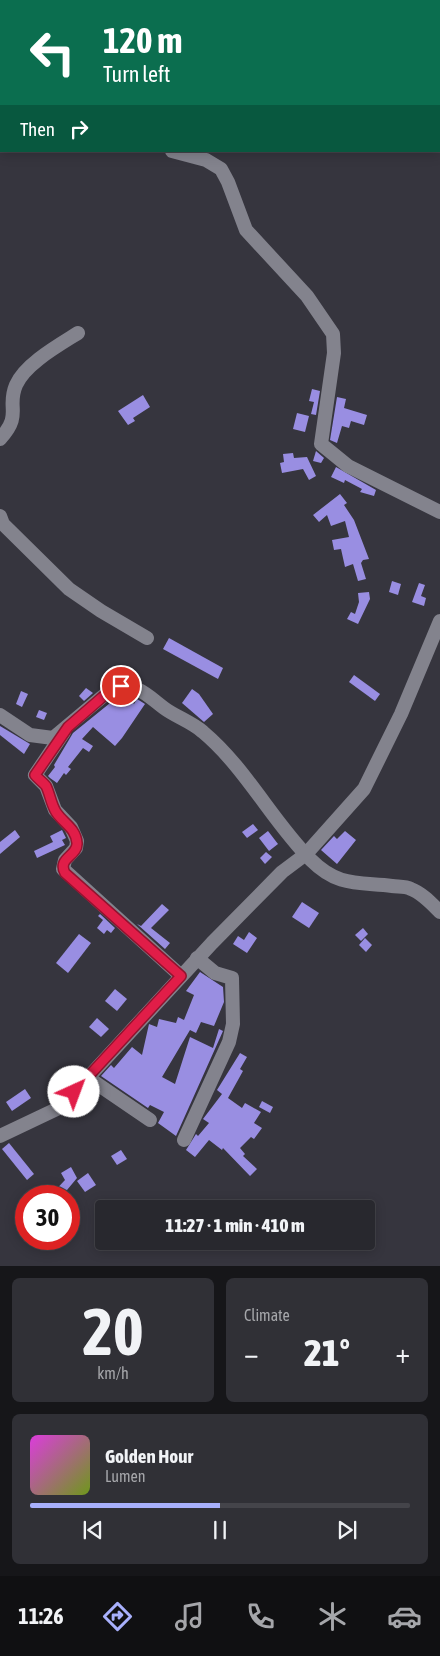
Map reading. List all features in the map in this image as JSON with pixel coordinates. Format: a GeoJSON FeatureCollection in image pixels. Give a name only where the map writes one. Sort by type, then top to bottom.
{"type":"FeatureCollection","features":[{"type":"Feature","properties":{"kind":"street"},"geometry":{"type":"LineString","coordinates":[[176,152],[206,160],[220,169],[228,182],[246,230],[307,296],[333,334],[334,353],[321,444],[348,466],[440,512]]}},
{"type":"Feature","properties":{"kind":"street"},"geometry":{"type":"LineString","coordinates":[[0,439],[14,420],[14,393],[19,380],[48,351],[78,333]]}},
{"type":"Feature","properties":{"kind":"street"},"geometry":{"type":"LineString","coordinates":[[0,516],[3,524],[69,589],[101,611],[147,638]]}},
{"type":"Feature","properties":{"kind":"street"},"geometry":{"type":"LineString","coordinates":[[0,1136],[60,1106],[197,958],[282,872],[306,854],[364,789],[401,714],[440,621]]}},
{"type":"Feature","properties":{"kind":"street"},"geometry":{"type":"LineString","coordinates":[[0,715],[30,735],[53,738],[114,687],[137,688],[165,709],[203,732],[232,763],[306,854],[329,874],[341,881],[356,885],[377,884],[411,888],[431,902],[440,912]]}},
{"type":"Feature","properties":{"kind":"street"},"geometry":{"type":"LineString","coordinates":[[68,727],[35,775],[46,786],[55,810],[71,827],[77,841],[76,848],[64,860],[63,869],[181,976]]}},
{"type":"Feature","properties":{"kind":"street"},"geometry":{"type":"LineString","coordinates":[[184,1140],[229,1042],[233,1024],[232,978],[213,972],[197,958]]}},
{"type":"Feature","properties":{"kind":"street"},"geometry":{"type":"LineString","coordinates":[[87,1078],[150,1120]]}},
{"type":"Feature","properties":{"kind":"building"},"geometry":{"type":"Polygon","coordinates":[[[312,389],[320,391],[316,415],[311,414],[314,402],[309,401],[312,389]]]}},
{"type":"Feature","properties":{"kind":"building"},"geometry":{"type":"Polygon","coordinates":[[[143,395],[150,407],[133,418],[135,421],[128,425],[118,411],[143,395]]]}},
{"type":"Feature","properties":{"kind":"building"},"geometry":{"type":"Polygon","coordinates":[[[337,397],[346,399],[344,408],[367,415],[364,425],[351,421],[349,428],[342,426],[337,443],[330,440],[337,397]]]}},
{"type":"Feature","properties":{"kind":"building"},"geometry":{"type":"Polygon","coordinates":[[[297,413],[309,416],[305,432],[293,429],[297,413]]]}},
{"type":"Feature","properties":{"kind":"building"},"geometry":{"type":"Polygon","coordinates":[[[316,451],[324,458],[321,463],[313,461],[316,451]]]}},
{"type":"Feature","properties":{"kind":"building"},"geometry":{"type":"Polygon","coordinates":[[[293,453],[294,458],[307,457],[316,476],[309,480],[303,469],[282,473],[280,463],[284,462],[283,454],[293,453]]]}},
{"type":"Feature","properties":{"kind":"building"},"geometry":{"type":"Polygon","coordinates":[[[336,467],[376,490],[374,496],[360,492],[362,489],[345,480],[344,483],[331,477],[336,467]]]}},
{"type":"Feature","properties":{"kind":"building"},"geometry":{"type":"Polygon","coordinates":[[[340,494],[347,503],[344,505],[354,520],[369,559],[363,560],[361,563],[366,579],[358,581],[353,564],[345,567],[341,549],[334,550],[332,540],[349,537],[345,521],[331,526],[327,515],[319,522],[313,515],[340,494]]]}},
{"type":"Feature","properties":{"kind":"building"},"geometry":{"type":"Polygon","coordinates":[[[392,581],[401,584],[398,595],[389,592],[392,581]]]}},
{"type":"Feature","properties":{"kind":"building"},"geometry":{"type":"Polygon","coordinates":[[[419,583],[425,585],[421,596],[426,598],[424,606],[412,602],[419,583]]]}},
{"type":"Feature","properties":{"kind":"building"},"geometry":{"type":"Polygon","coordinates":[[[369,592],[370,599],[358,624],[347,619],[351,612],[355,614],[359,602],[358,593],[369,592]]]}},
{"type":"Feature","properties":{"kind":"building"},"geometry":{"type":"Polygon","coordinates":[[[169,638],[223,668],[218,679],[163,649],[169,638]]]}},
{"type":"Feature","properties":{"kind":"building"},"geometry":{"type":"Polygon","coordinates":[[[354,675],[380,694],[375,701],[349,682],[354,675]]]}},
{"type":"Feature","properties":{"kind":"building"},"geometry":{"type":"Polygon","coordinates":[[[86,688],[93,693],[84,701],[79,696],[86,688]]]}},
{"type":"Feature","properties":{"kind":"building"},"geometry":{"type":"Polygon","coordinates":[[[192,689],[199,694],[213,714],[204,722],[182,703],[192,689]]]}},
{"type":"Feature","properties":{"kind":"building"},"geometry":{"type":"Polygon","coordinates":[[[21,691],[28,694],[22,707],[16,704],[21,691]]]}},
{"type":"Feature","properties":{"kind":"building"},"geometry":{"type":"Polygon","coordinates":[[[120,695],[127,695],[134,704],[137,699],[145,704],[122,738],[115,746],[93,727],[82,739],[93,746],[89,752],[83,748],[68,767],[71,769],[66,775],[64,773],[57,783],[50,778],[48,776],[55,767],[54,765],[73,733],[120,695]]]}},
{"type":"Feature","properties":{"kind":"building"},"geometry":{"type":"Polygon","coordinates":[[[39,710],[47,713],[44,720],[36,717],[39,710]]]}},
{"type":"Feature","properties":{"kind":"building"},"geometry":{"type":"Polygon","coordinates":[[[0,726],[30,744],[24,754],[0,735],[0,726]]]}},
{"type":"Feature","properties":{"kind":"building"},"geometry":{"type":"Polygon","coordinates":[[[253,824],[258,830],[247,838],[242,832],[253,824]]]}},
{"type":"Feature","properties":{"kind":"building"},"geometry":{"type":"Polygon","coordinates":[[[15,830],[20,837],[0,854],[0,842],[15,830]]]}},
{"type":"Feature","properties":{"kind":"building"},"geometry":{"type":"Polygon","coordinates":[[[62,830],[66,838],[62,840],[65,845],[37,858],[34,851],[53,842],[50,836],[62,830]]]}},
{"type":"Feature","properties":{"kind":"building"},"geometry":{"type":"Polygon","coordinates":[[[268,831],[278,844],[269,851],[259,838],[268,831]]]}},
{"type":"Feature","properties":{"kind":"building"},"geometry":{"type":"Polygon","coordinates":[[[345,831],[356,840],[337,864],[321,850],[334,836],[337,839],[345,831]]]}},
{"type":"Feature","properties":{"kind":"building"},"geometry":{"type":"Polygon","coordinates":[[[266,852],[272,857],[265,864],[260,858],[266,852]]]}},
{"type":"Feature","properties":{"kind":"building"},"geometry":{"type":"Polygon","coordinates":[[[302,902],[319,913],[309,928],[292,917],[302,902]]]}},
{"type":"Feature","properties":{"kind":"building"},"geometry":{"type":"Polygon","coordinates":[[[162,904],[169,910],[151,928],[170,943],[165,949],[137,924],[141,926],[162,904]]]}},
{"type":"Feature","properties":{"kind":"building"},"geometry":{"type":"Polygon","coordinates":[[[100,914],[115,928],[111,933],[107,930],[104,934],[97,928],[103,920],[98,916],[100,914]]]}},
{"type":"Feature","properties":{"kind":"building"},"geometry":{"type":"Polygon","coordinates":[[[363,928],[368,934],[361,941],[355,935],[363,928]]]}},
{"type":"Feature","properties":{"kind":"building"},"geometry":{"type":"Polygon","coordinates":[[[249,932],[257,938],[247,953],[233,944],[238,936],[244,940],[249,932]]]}},
{"type":"Feature","properties":{"kind":"building"},"geometry":{"type":"Polygon","coordinates":[[[79,934],[91,943],[68,973],[56,963],[79,934]]]}},
{"type":"Feature","properties":{"kind":"building"},"geometry":{"type":"Polygon","coordinates":[[[365,938],[372,945],[366,952],[359,945],[365,938]]]}},
{"type":"Feature","properties":{"kind":"building"},"geometry":{"type":"Polygon","coordinates":[[[200,972],[223,987],[224,1002],[214,1026],[201,1022],[196,1033],[190,1030],[162,1077],[175,1084],[190,1037],[213,1048],[219,1029],[223,1031],[176,1136],[158,1123],[164,1112],[150,1105],[148,1108],[101,1076],[111,1065],[114,1068],[132,1047],[142,1055],[149,1024],[157,1027],[159,1019],[176,1023],[178,1017],[184,1020],[194,995],[186,991],[200,972]]]}},
{"type":"Feature","properties":{"kind":"building"},"geometry":{"type":"Polygon","coordinates":[[[115,989],[127,999],[117,1011],[105,1001],[115,989]]]}},
{"type":"Feature","properties":{"kind":"building"},"geometry":{"type":"Polygon","coordinates":[[[97,1018],[109,1029],[101,1037],[89,1027],[97,1018]]]}},
{"type":"Feature","properties":{"kind":"building"},"geometry":{"type":"Polygon","coordinates":[[[240,1053],[247,1057],[240,1069],[243,1071],[228,1098],[242,1108],[245,1103],[261,1112],[254,1123],[262,1128],[254,1139],[251,1137],[240,1148],[245,1154],[243,1156],[257,1169],[250,1176],[223,1148],[222,1150],[209,1140],[195,1157],[186,1150],[196,1134],[198,1136],[209,1123],[203,1119],[222,1094],[217,1090],[240,1053]]]}},
{"type":"Feature","properties":{"kind":"building"},"geometry":{"type":"Polygon","coordinates":[[[25,1089],[31,1098],[12,1111],[6,1102],[25,1089]]]}},
{"type":"Feature","properties":{"kind":"building"},"geometry":{"type":"Polygon","coordinates":[[[262,1101],[273,1107],[270,1113],[259,1107],[262,1101]]]}},
{"type":"Feature","properties":{"kind":"building"},"geometry":{"type":"Polygon","coordinates":[[[9,1143],[34,1174],[27,1180],[2,1149],[9,1143]]]}},
{"type":"Feature","properties":{"kind":"building"},"geometry":{"type":"Polygon","coordinates":[[[121,1150],[127,1159],[117,1165],[111,1156],[121,1150]]]}},
{"type":"Feature","properties":{"kind":"building"},"geometry":{"type":"Polygon","coordinates":[[[71,1167],[77,1178],[71,1185],[60,1185],[65,1180],[61,1173],[71,1167]]]}},
{"type":"Feature","properties":{"kind":"building"},"geometry":{"type":"Polygon","coordinates":[[[88,1173],[96,1185],[85,1192],[77,1181],[88,1173]]]}},
{"type":"Feature","properties":{"kind":"route"},"geometry":{"type":"LineString","coordinates":[[74,1092],[181,976],[65,873],[63,869],[64,860],[74,851],[77,841],[71,827],[55,810],[46,786],[35,775],[68,727],[114,687],[121,686]]}}]}
